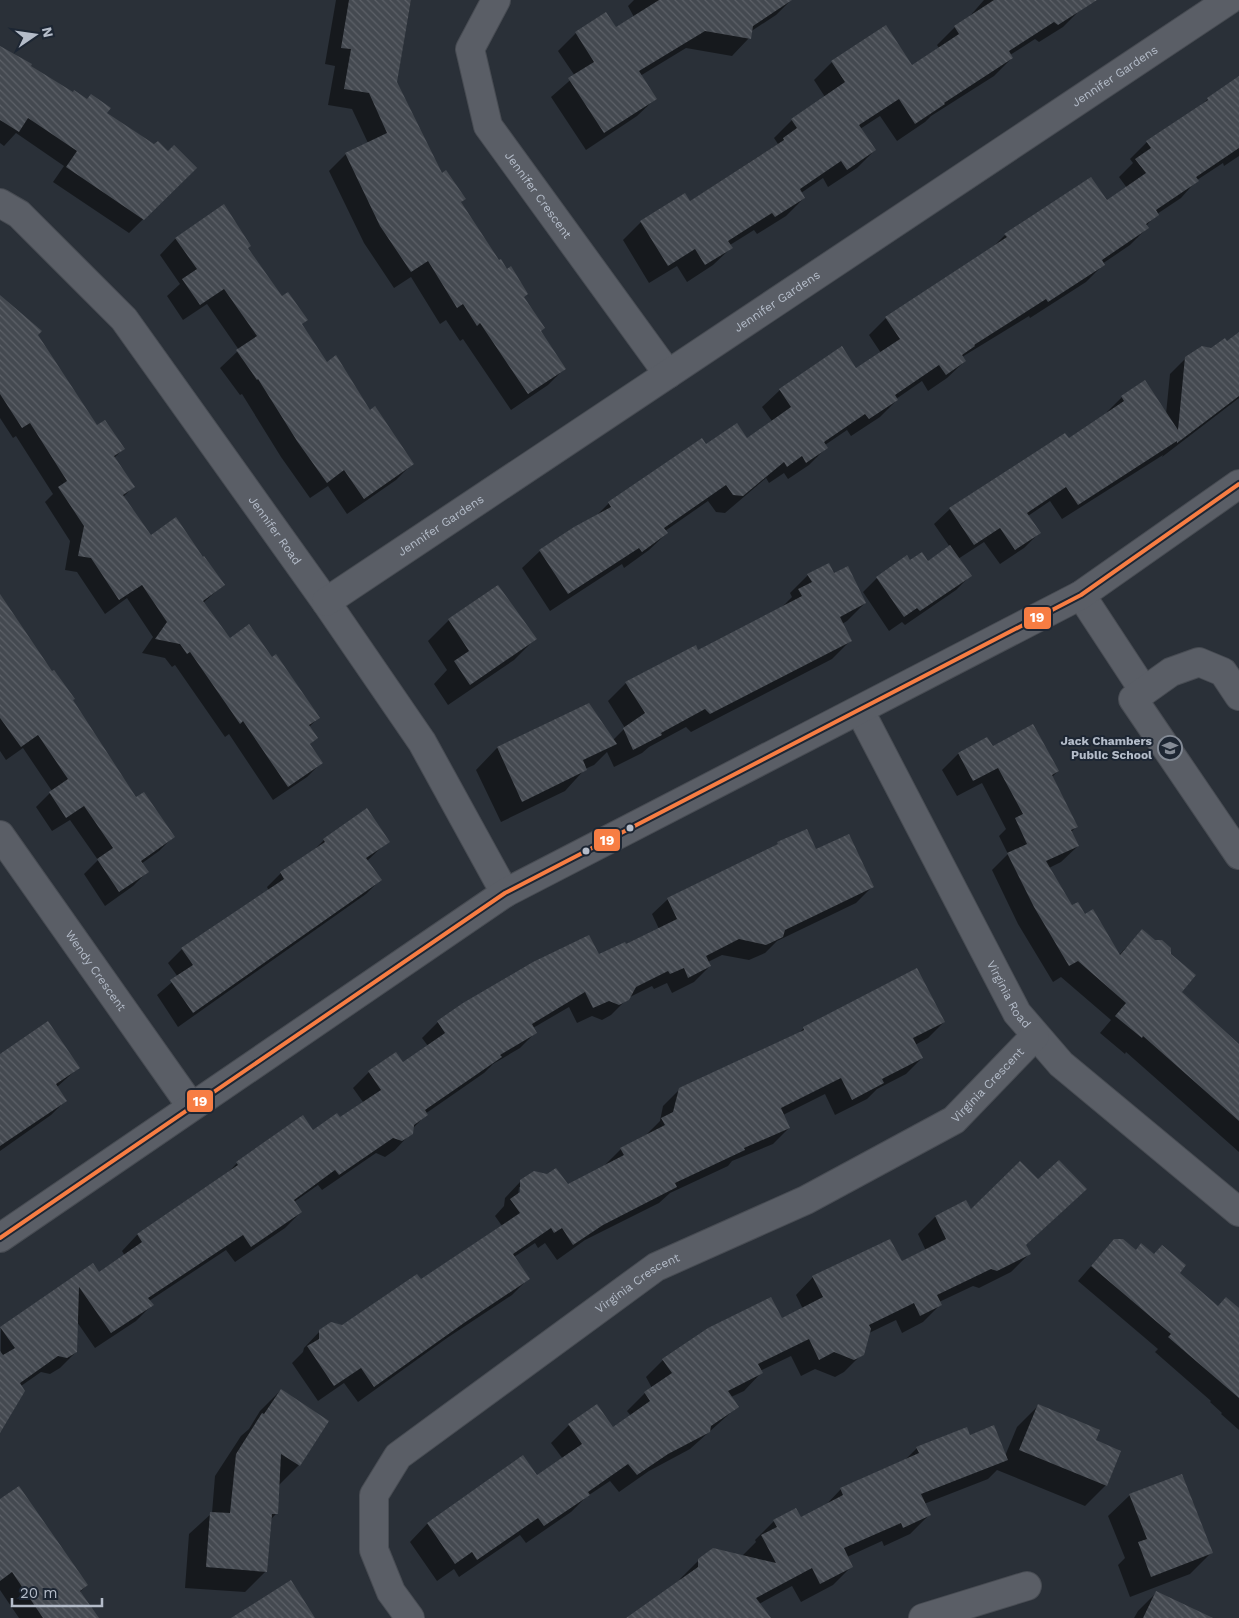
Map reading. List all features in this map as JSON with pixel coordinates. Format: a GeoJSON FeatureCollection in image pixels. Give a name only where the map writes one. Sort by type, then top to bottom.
{"type":"FeatureCollection","features":[{"type":"Feature","properties":{"kind":"street","name":"Jennifer Crescent"},"geometry":{"type":"LineString","coordinates":[[496,0],[470,49],[488,126],[668,374]]}},
{"type":"Feature","properties":{"kind":"street","name":"Jennifer Gardens"},"geometry":{"type":"LineString","coordinates":[[326,602],[1229,0]]}},
{"type":"Feature","properties":{"kind":"street","name":"Jennifer Road"},"geometry":{"type":"LineString","coordinates":[[0,203],[19,214],[124,319],[326,602],[422,742],[505,893]]}},
{"type":"Feature","properties":{"kind":"street"},"geometry":{"type":"LineString","coordinates":[[0,1238],[505,893],[860,711],[1080,595],[1239,484]]}},
{"type":"Feature","properties":{"kind":"street"},"geometry":{"type":"LineString","coordinates":[[1080,595],[1144,691]]}},
{"type":"Feature","properties":{"kind":"street"},"geometry":{"type":"LineString","coordinates":[[1239,696],[1223,672],[1199,662],[1171,672],[1134,699],[1239,855]]}},
{"type":"Feature","properties":{"kind":"street","name":"Virginia Road"},"geometry":{"type":"LineString","coordinates":[[860,711],[1017,1013],[1035,1036],[1062,1064],[1239,1212]]}},
{"type":"Feature","properties":{"kind":"street","name":"Wendy Crescent"},"geometry":{"type":"LineString","coordinates":[[0,835],[191,1106]]}},
{"type":"Feature","properties":{"kind":"street","name":"Virginia Crescent"},"geometry":{"type":"LineString","coordinates":[[410,1618],[391,1592],[374,1550],[374,1495],[398,1456],[656,1267],[806,1200],[954,1120],[1035,1036]]}},
{"type":"Feature","properties":{"kind":"street"},"geometry":{"type":"LineString","coordinates":[[923,1618],[1027,1586]]}},
{"type":"Feature","properties":{"kind":"building"},"geometry":{"type":"Polygon","coordinates":[[[349,0],[411,0],[397,82],[442,173],[446,170],[466,199],[461,202],[499,260],[501,259],[507,269],[511,266],[528,294],[524,297],[545,328],[541,331],[566,369],[528,394],[480,323],[477,326],[463,304],[457,308],[428,261],[411,272],[380,226],[345,153],[387,133],[369,93],[344,89],[351,49],[341,48],[349,0]]]}},
{"type":"Feature","properties":{"kind":"building"},"geometry":{"type":"Polygon","coordinates":[[[659,0],[792,0],[753,26],[751,39],[705,31],[639,71],[657,99],[604,133],[568,78],[594,62],[575,32],[606,12],[616,27],[659,0]]]}},
{"type":"Feature","properties":{"kind":"building"},"geometry":{"type":"Polygon","coordinates":[[[994,0],[1097,0],[1058,25],[1054,22],[1009,51],[1013,58],[915,124],[899,99],[859,125],[876,150],[847,170],[841,161],[800,189],[805,198],[775,217],[772,213],[728,241],[733,248],[705,265],[695,249],[668,266],[640,221],[685,193],[690,201],[784,140],[783,138],[797,128],[791,119],[845,82],[831,61],[886,25],[912,65],[959,34],[954,26],[994,0]]]}},
{"type":"Feature","properties":{"kind":"building"},"geometry":{"type":"Polygon","coordinates":[[[0,46],[32,64],[31,66],[73,92],[74,90],[87,99],[91,94],[111,108],[107,113],[154,144],[158,141],[168,151],[174,145],[197,168],[144,220],[66,167],[77,151],[28,118],[19,132],[0,120],[0,46]]]}},
{"type":"Feature","properties":{"kind":"building"},"geometry":{"type":"Polygon","coordinates":[[[1239,76],[1239,148],[1196,177],[1199,181],[1156,210],[1159,215],[1146,224],[1149,228],[1102,260],[1105,265],[1048,302],[1046,299],[974,345],[962,355],[966,361],[946,375],[939,365],[895,395],[898,400],[869,419],[865,414],[824,442],[828,448],[806,463],[802,456],[787,467],[784,462],[743,496],[733,495],[726,485],[664,528],[668,533],[642,552],[639,548],[568,594],[539,550],[574,527],[611,507],[608,502],[702,438],[706,444],[737,423],[747,438],[791,407],[779,389],[842,346],[856,368],[900,339],[885,317],[1007,237],[1004,234],[1091,177],[1107,200],[1146,173],[1135,159],[1151,148],[1146,141],[1208,100],[1207,98],[1239,76]]]}},
{"type":"Feature","properties":{"kind":"building"},"geometry":{"type":"Polygon","coordinates":[[[224,204],[251,246],[248,248],[282,296],[288,292],[308,320],[302,324],[327,362],[336,355],[370,410],[375,406],[414,464],[364,499],[344,470],[327,483],[297,441],[258,379],[236,350],[257,336],[224,289],[200,305],[182,279],[197,269],[175,238],[224,204]]]}},
{"type":"Feature","properties":{"kind":"building"},"geometry":{"type":"Polygon","coordinates":[[[0,295],[42,331],[38,335],[97,425],[105,420],[125,449],[114,456],[135,487],[123,495],[151,535],[176,517],[225,585],[203,601],[230,638],[249,624],[272,657],[276,654],[320,718],[309,725],[318,738],[310,744],[323,763],[288,787],[243,721],[240,724],[190,652],[187,654],[180,644],[155,639],[167,622],[142,585],[119,600],[91,558],[78,556],[84,526],[58,487],[67,481],[30,423],[22,428],[0,394],[0,295]]]}},
{"type":"Feature","properties":{"kind":"building"},"geometry":{"type":"Polygon","coordinates":[[[1239,332],[1239,396],[1177,443],[1177,441],[1078,505],[1066,487],[1027,513],[1041,533],[1015,550],[1000,528],[974,545],[949,508],[1065,433],[1069,438],[1124,401],[1121,396],[1145,380],[1178,430],[1185,357],[1202,346],[1211,348],[1225,338],[1227,341],[1239,332]]]}},
{"type":"Feature","properties":{"kind":"building"},"geometry":{"type":"Polygon","coordinates":[[[950,545],[972,576],[920,611],[917,608],[904,617],[876,577],[907,555],[910,560],[922,552],[928,561],[950,545]]]}},
{"type":"Feature","properties":{"kind":"building"},"geometry":{"type":"Polygon","coordinates":[[[829,563],[834,573],[848,566],[866,603],[840,617],[852,641],[710,714],[705,709],[633,750],[623,728],[645,713],[625,682],[696,645],[698,650],[802,596],[798,589],[812,582],[807,574],[829,563]]]}},
{"type":"Feature","properties":{"kind":"building"},"geometry":{"type":"Polygon","coordinates":[[[498,585],[537,639],[470,685],[454,661],[469,651],[448,619],[498,585]]]}},
{"type":"Feature","properties":{"kind":"building"},"geometry":{"type":"Polygon","coordinates":[[[0,594],[52,671],[54,670],[75,699],[73,700],[136,797],[144,792],[175,837],[141,861],[149,872],[119,892],[97,859],[113,848],[84,806],[66,818],[49,792],[68,779],[38,735],[21,747],[0,718],[0,594]]]}},
{"type":"Feature","properties":{"kind":"building"},"geometry":{"type":"Polygon","coordinates":[[[589,703],[617,744],[583,760],[587,770],[522,802],[497,747],[589,703]]]}},
{"type":"Feature","properties":{"kind":"building"},"geometry":{"type":"Polygon","coordinates":[[[1033,724],[1059,771],[1052,775],[1078,827],[1071,830],[1079,846],[1046,861],[1072,905],[1078,902],[1085,914],[1093,909],[1120,955],[1142,929],[1155,940],[1162,940],[1171,948],[1171,954],[1196,975],[1182,992],[1239,1044],[1239,1121],[1143,1036],[1142,1038],[1115,1016],[1126,1003],[1078,961],[1069,966],[1034,907],[1007,853],[1027,844],[1015,818],[1023,814],[998,768],[973,781],[958,753],[987,737],[993,746],[1033,724]]]}},
{"type":"Feature","properties":{"kind":"building"},"geometry":{"type":"Polygon","coordinates":[[[367,808],[390,842],[366,858],[382,880],[193,1013],[170,980],[193,965],[181,948],[284,879],[280,872],[325,842],[323,839],[367,808]]]}},
{"type":"Feature","properties":{"kind":"building"},"geometry":{"type":"Polygon","coordinates":[[[807,829],[816,849],[849,834],[874,887],[785,930],[783,937],[766,945],[739,939],[706,956],[711,966],[688,978],[684,968],[670,974],[668,971],[636,987],[629,1000],[619,1005],[609,1001],[593,1008],[585,992],[532,1024],[537,1033],[500,1055],[502,1057],[425,1110],[428,1115],[414,1125],[413,1134],[402,1141],[393,1138],[339,1175],[335,1170],[294,1200],[302,1212],[251,1247],[243,1235],[148,1298],[154,1305],[111,1333],[79,1287],[77,1352],[67,1358],[58,1356],[20,1383],[25,1391],[0,1433],[0,1351],[3,1355],[15,1348],[0,1327],[93,1263],[99,1272],[142,1242],[137,1234],[238,1165],[236,1162],[303,1115],[313,1130],[337,1113],[340,1117],[381,1090],[368,1071],[396,1052],[403,1062],[445,1033],[437,1021],[463,1003],[533,962],[589,935],[599,954],[625,942],[626,944],[677,919],[667,898],[778,844],[777,842],[807,829]]]}},
{"type":"Feature","properties":{"kind":"building"},"geometry":{"type":"Polygon","coordinates":[[[917,968],[945,1022],[913,1038],[923,1058],[882,1079],[884,1083],[852,1100],[841,1078],[781,1108],[790,1128],[744,1148],[745,1150],[675,1183],[677,1187],[603,1225],[573,1245],[562,1228],[554,1233],[551,1228],[513,1254],[530,1279],[374,1387],[361,1368],[334,1386],[307,1346],[319,1339],[319,1330],[331,1322],[342,1325],[417,1274],[421,1279],[520,1213],[510,1199],[520,1192],[520,1180],[534,1171],[547,1174],[556,1168],[568,1184],[624,1155],[620,1148],[665,1125],[661,1118],[673,1112],[679,1088],[804,1030],[803,1027],[917,968]]]}},
{"type":"Feature","properties":{"kind":"building"},"geometry":{"type":"Polygon","coordinates":[[[48,1021],[80,1068],[56,1084],[67,1101],[0,1146],[0,1054],[48,1021]]]}},
{"type":"Feature","properties":{"kind":"building"},"geometry":{"type":"Polygon","coordinates":[[[1059,1160],[1087,1189],[1026,1245],[1031,1254],[997,1271],[991,1269],[937,1295],[942,1305],[920,1316],[914,1303],[869,1325],[871,1329],[864,1355],[854,1360],[834,1352],[819,1360],[809,1339],[758,1364],[763,1373],[728,1391],[739,1407],[711,1426],[710,1432],[668,1454],[637,1475],[628,1464],[588,1492],[590,1495],[544,1526],[538,1518],[477,1560],[472,1552],[455,1564],[427,1523],[523,1455],[537,1475],[582,1444],[568,1424],[597,1404],[613,1427],[650,1401],[644,1392],[672,1373],[662,1359],[708,1328],[771,1297],[782,1318],[823,1297],[812,1276],[890,1239],[902,1261],[946,1239],[935,1216],[966,1200],[971,1209],[1020,1161],[1038,1179],[1059,1160]]]}},
{"type":"Feature","properties":{"kind":"building"},"geometry":{"type":"Polygon","coordinates":[[[1114,1239],[1123,1239],[1136,1250],[1141,1243],[1154,1254],[1162,1245],[1186,1265],[1180,1273],[1218,1306],[1226,1297],[1239,1308],[1239,1398],[1168,1337],[1171,1334],[1091,1266],[1114,1239]]]}},
{"type":"Feature","properties":{"kind":"building"},"geometry":{"type":"Polygon","coordinates":[[[281,1389],[329,1421],[300,1466],[281,1454],[278,1514],[272,1514],[267,1572],[206,1567],[210,1512],[230,1513],[236,1454],[262,1413],[264,1414],[281,1389]]]}},
{"type":"Feature","properties":{"kind":"building"},"geometry":{"type":"Polygon","coordinates":[[[1038,1404],[1100,1430],[1096,1440],[1121,1451],[1107,1486],[1019,1450],[1038,1404]]]}},
{"type":"Feature","properties":{"kind":"building"},"geometry":{"type":"Polygon","coordinates":[[[994,1425],[1008,1460],[921,1494],[931,1515],[903,1528],[901,1523],[844,1548],[853,1567],[820,1584],[812,1568],[756,1598],[771,1618],[626,1618],[698,1567],[698,1559],[713,1548],[776,1563],[761,1535],[777,1527],[773,1520],[796,1508],[801,1517],[843,1495],[840,1488],[919,1453],[916,1447],[967,1427],[970,1435],[994,1425]]]}},
{"type":"Feature","properties":{"kind":"building"},"geometry":{"type":"Polygon","coordinates":[[[1182,1474],[1213,1553],[1151,1577],[1138,1542],[1147,1539],[1129,1494],[1182,1474]]]}},
{"type":"Feature","properties":{"kind":"building"},"geometry":{"type":"Polygon","coordinates":[[[19,1486],[88,1585],[80,1591],[99,1618],[43,1618],[12,1572],[0,1581],[0,1499],[19,1486]]]}},
{"type":"Feature","properties":{"kind":"building"},"geometry":{"type":"Polygon","coordinates":[[[291,1580],[315,1618],[231,1618],[291,1580]]]}},
{"type":"Feature","properties":{"kind":"building"},"geometry":{"type":"Polygon","coordinates":[[[1156,1591],[1213,1618],[1143,1618],[1156,1591]]]}},
{"type":"Feature","properties":{"kind":"transit line","name":"19"},"geometry":{"type":"LineString","coordinates":[[0,1238],[505,893],[1081,595],[1239,484]]}},
{"type":"Feature","properties":{"kind":"place","name":"Jack Chambers Public School"},"geometry":{"type":"Point","coordinates":[1170,748]}}]}
